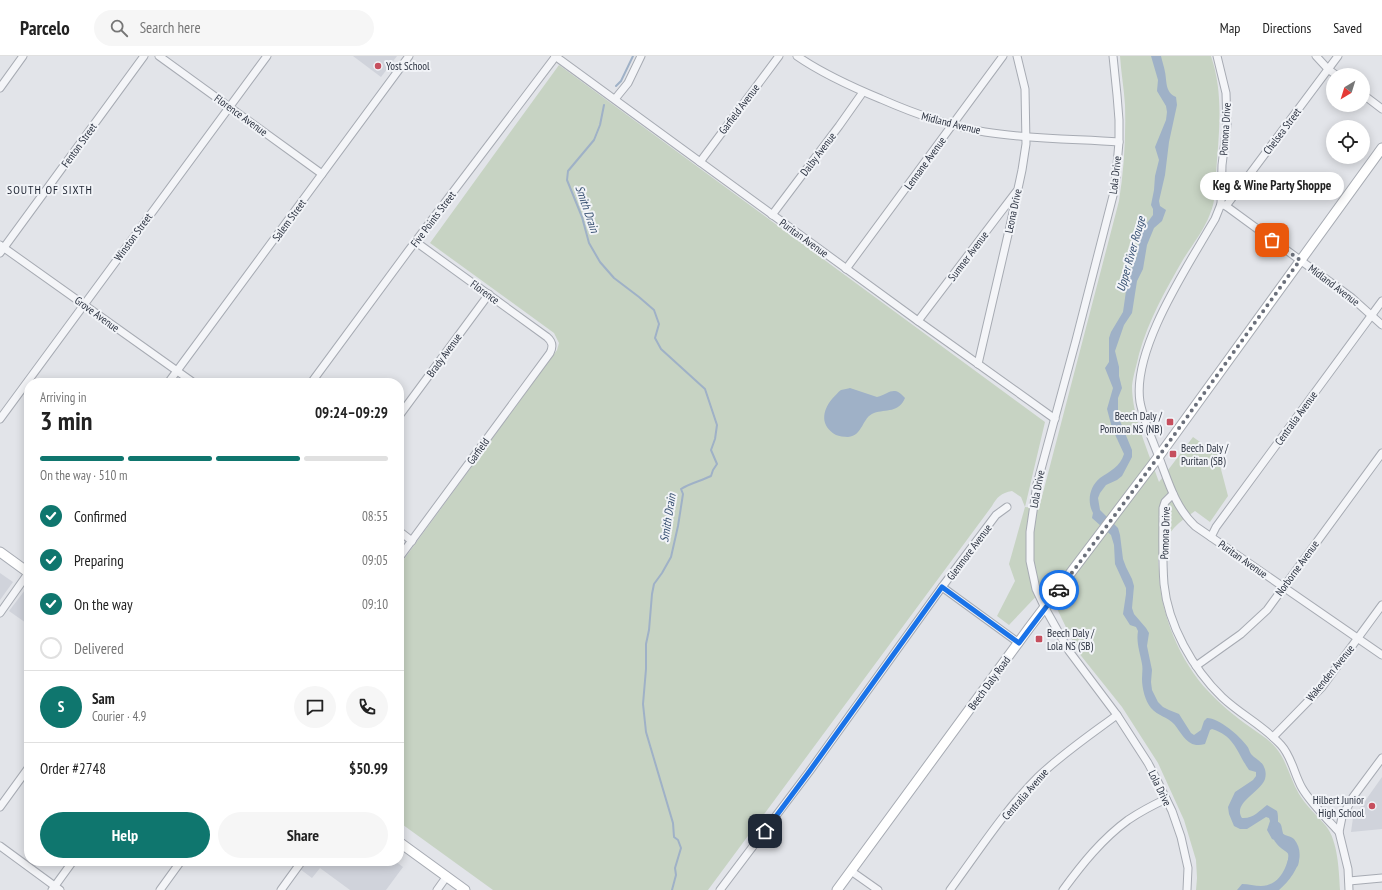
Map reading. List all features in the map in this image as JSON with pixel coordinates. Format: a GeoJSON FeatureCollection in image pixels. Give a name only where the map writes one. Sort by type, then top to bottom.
{"type":"FeatureCollection","features":[{"type":"Feature","properties":{"kind":"main road","name":"Beech Daly Road"},"geometry":{"type":"LineString","coordinates":[[837,890],[1159,456],[1382,148]]}},
{"type":"Feature","properties":{"kind":"main road"},"geometry":{"type":"LineString","coordinates":[[0,552],[24,569]]}},
{"type":"Feature","properties":{"kind":"main road"},"geometry":{"type":"LineString","coordinates":[[404,846],[466,890]]}},
{"type":"Feature","properties":{"kind":"street"},"geometry":{"type":"LineString","coordinates":[[0,88],[23,56]]}},
{"type":"Feature","properties":{"kind":"street","name":"Fenton Street"},"geometry":{"type":"LineString","coordinates":[[1,248],[144,56]]}},
{"type":"Feature","properties":{"kind":"street","name":"Florence Avenue"},"geometry":{"type":"LineString","coordinates":[[159,56],[322,174]]}},
{"type":"Feature","properties":{"kind":"street","name":"Winston Street"},"geometry":{"type":"LineString","coordinates":[[30,378],[267,56]]}},
{"type":"Feature","properties":{"kind":"street","name":"Salem Street"},"geometry":{"type":"LineString","coordinates":[[172,378],[409,56]]}},
{"type":"Feature","properties":{"kind":"street","name":"Puritan Avenue"},"geometry":{"type":"LineString","coordinates":[[555,56],[846,269],[1055,418]]}},
{"type":"Feature","properties":{"kind":"street","name":"Five Points Street"},"geometry":{"type":"LineString","coordinates":[[315,378],[555,56]]}},
{"type":"Feature","properties":{"kind":"street"},"geometry":{"type":"LineString","coordinates":[[615,99],[628,83],[641,56]]}},
{"type":"Feature","properties":{"kind":"street","name":"Garfield Avenue"},"geometry":{"type":"LineString","coordinates":[[700,162],[779,56]]}},
{"type":"Feature","properties":{"kind":"street","name":"Midland Avenue"},"geometry":{"type":"LineString","coordinates":[[797,56],[830,76],[863,92],[915,114],[953,125],[985,132],[1027,137],[1119,142]]}},
{"type":"Feature","properties":{"kind":"street","name":"Lennane Avenue"},"geometry":{"type":"LineString","coordinates":[[846,269],[1003,56]]}},
{"type":"Feature","properties":{"kind":"street","name":"Leona Drive"},"geometry":{"type":"LineString","coordinates":[[978,364],[1010,226],[1022,170],[1027,137],[1025,89],[1017,56]]}},
{"type":"Feature","properties":{"kind":"street","name":"Lola Drive"},"geometry":{"type":"LineString","coordinates":[[1113,56],[1117,95],[1119,142],[1116,176],[1112,199],[1037,484],[1030,532],[1030,561],[1036,589],[1045,608],[1073,656],[1117,715],[1148,763],[1166,798],[1178,826],[1186,857],[1189,877],[1188,890]]}},
{"type":"Feature","properties":{"kind":"street","name":"Pomona Drive"},"geometry":{"type":"LineString","coordinates":[[1217,56],[1226,93],[1228,110],[1221,183],[1223,205],[1170,295],[1155,329],[1142,369],[1139,393],[1144,418],[1173,494],[1165,502],[1163,508],[1164,585],[1169,608],[1176,629],[1204,678],[1241,714],[1273,737],[1282,746],[1289,756],[1303,790],[1339,832]]}},
{"type":"Feature","properties":{"kind":"street"},"geometry":{"type":"LineString","coordinates":[[1316,56],[1327,68]]}},
{"type":"Feature","properties":{"kind":"street","name":"Chelsea Street"},"geometry":{"type":"LineString","coordinates":[[1329,68],[1338,56]]}},
{"type":"Feature","properties":{"kind":"street","name":"Chelsea Street"},"geometry":{"type":"LineString","coordinates":[[1223,205],[1326,72]]}},
{"type":"Feature","properties":{"kind":"street","name":"Dalby Avenue"},"geometry":{"type":"LineString","coordinates":[[772,215],[863,92]]}},
{"type":"Feature","properties":{"kind":"street"},"geometry":{"type":"LineString","coordinates":[[1370,100],[1382,109]]}},
{"type":"Feature","properties":{"kind":"street","name":"Sumner Avenue"},"geometry":{"type":"LineString","coordinates":[[918,321],[1017,190]]}},
{"type":"Feature","properties":{"kind":"street","name":"Midland Avenue"},"geometry":{"type":"LineString","coordinates":[[1223,205],[1352,298],[1382,325]]}},
{"type":"Feature","properties":{"kind":"street","name":"Florence"},"geometry":{"type":"LineString","coordinates":[[416,242],[548,337],[552,343]]}},
{"type":"Feature","properties":{"kind":"street","name":"Grove Avenue"},"geometry":{"type":"LineString","coordinates":[[1,248],[84,304],[187,378]]}},
{"type":"Feature","properties":{"kind":"street","name":"Brady Avenue"},"geometry":{"type":"LineString","coordinates":[[404,409],[489,294]]}},
{"type":"Feature","properties":{"kind":"street","name":"Centralia Avenue"},"geometry":{"type":"LineString","coordinates":[[1211,537],[1216,527],[1382,301]]}},
{"type":"Feature","properties":{"kind":"street","name":"Garfield"},"geometry":{"type":"LineString","coordinates":[[404,551],[550,353],[552,343]]}},
{"type":"Feature","properties":{"kind":"street","name":"Winston Street"},"geometry":{"type":"LineString","coordinates":[[0,419],[24,386]]}},
{"type":"Feature","properties":{"kind":"street","name":"Norborne Avenue"},"geometry":{"type":"LineString","coordinates":[[1196,666],[1234,640],[1267,610],[1382,453]]}},
{"type":"Feature","properties":{"kind":"street","name":"Puritan Avenue"},"geometry":{"type":"LineString","coordinates":[[1173,494],[1187,519],[1195,526],[1382,655]]}},
{"type":"Feature","properties":{"kind":"street","name":"Glenmore Avenue"},"geometry":{"type":"LineString","coordinates":[[720,890],[809,772],[942,587],[996,515],[1008,507]]}},
{"type":"Feature","properties":{"kind":"street"},"geometry":{"type":"LineString","coordinates":[[404,535],[412,541]]}},
{"type":"Feature","properties":{"kind":"street"},"geometry":{"type":"LineString","coordinates":[[0,613],[24,580]]}},
{"type":"Feature","properties":{"kind":"street"},"geometry":{"type":"LineString","coordinates":[[942,587],[1019,643]]}},
{"type":"Feature","properties":{"kind":"street","name":"Wakenden Avenue"},"geometry":{"type":"LineString","coordinates":[[1273,737],[1322,687],[1382,605]]}},
{"type":"Feature","properties":{"kind":"street","name":"Centralia Avenue"},"geometry":{"type":"LineString","coordinates":[[950,890],[1011,808],[1037,778],[1049,766],[1117,715]]}},
{"type":"Feature","properties":{"kind":"street"},"geometry":{"type":"LineString","coordinates":[[1349,890],[1348,869],[1339,832],[1342,817],[1348,804],[1382,758]]}},
{"type":"Feature","properties":{"kind":"street"},"geometry":{"type":"LineString","coordinates":[[0,807],[24,774]]}},
{"type":"Feature","properties":{"kind":"street"},"geometry":{"type":"LineString","coordinates":[[1063,890],[1084,862],[1110,835],[1128,820],[1166,798]]}},
{"type":"Feature","properties":{"kind":"street"},"geometry":{"type":"LineString","coordinates":[[0,846],[24,864]]}},
{"type":"Feature","properties":{"kind":"street"},"geometry":{"type":"LineString","coordinates":[[26,866],[56,889],[70,866]]}},
{"type":"Feature","properties":{"kind":"street"},"geometry":{"type":"LineString","coordinates":[[160,890],[177,866]]}},
{"type":"Feature","properties":{"kind":"street"},"geometry":{"type":"LineString","coordinates":[[281,890],[298,866]]}},
{"type":"Feature","properties":{"kind":"street"},"geometry":{"type":"LineString","coordinates":[[851,871],[878,890]]}},
{"type":"Feature","properties":{"kind":"street"},"geometry":{"type":"LineString","coordinates":[[437,890],[447,876]]}},
{"type":"Feature","properties":{"kind":"street"},"geometry":{"type":"LineString","coordinates":[[1349,881],[1382,878]]}},
{"type":"Feature","properties":{"kind":"shaded area","name":"Yost School"},"geometry":{"type":"Polygon","coordinates":[[[353,56],[397,56],[381,77],[353,56]]]}},
{"type":"Feature","properties":{"kind":"shaded area"},"geometry":{"type":"Polygon","coordinates":[[[0,573],[13,582],[0,600],[0,573]]]}},
{"type":"Feature","properties":{"kind":"shaded area"},"geometry":{"type":"Polygon","coordinates":[[[24,591],[24,622],[9,611],[24,591]]]}},
{"type":"Feature","properties":{"kind":"shaded area","name":"Hilbert Junior High School"},"geometry":{"type":"Polygon","coordinates":[[[1382,777],[1382,829],[1351,832],[1353,818],[1382,777]]]}},
{"type":"Feature","properties":{"kind":"shaded area"},"geometry":{"type":"Polygon","coordinates":[[[302,866],[403,867],[386,890],[350,890],[320,868],[312,878],[300,869],[302,866]]]}},
{"type":"Feature","properties":{"kind":"green space"},"geometry":{"type":"Polygon","coordinates":[[[1120,56],[1211,56],[1218,85],[1220,114],[1213,204],[1205,226],[1177,270],[1153,316],[1139,354],[1132,386],[1138,422],[1159,482],[1193,437],[1217,454],[1228,496],[1210,522],[1195,511],[1181,521],[1171,532],[1158,556],[1160,588],[1168,620],[1181,652],[1189,666],[1218,702],[1267,739],[1276,748],[1283,759],[1299,794],[1330,832],[1337,856],[1340,890],[1196,890],[1196,860],[1184,820],[1158,763],[1122,707],[1078,652],[1046,586],[1009,625],[997,616],[1015,581],[1009,564],[1025,507],[1039,508],[1119,201],[1125,130],[1125,105],[1120,56]]]}},
{"type":"Feature","properties":{"kind":"green space"},"geometry":{"type":"Polygon","coordinates":[[[559,65],[1045,422],[1025,507],[1021,497],[1012,491],[1002,494],[996,500],[708,890],[493,890],[404,826],[404,559],[557,350],[559,343],[554,333],[430,243],[559,65]]]}},
{"type":"Feature","properties":{"kind":"water"},"geometry":{"type":"Polygon","coordinates":[[[1151,56],[1161,56],[1168,90],[1176,97],[1177,105],[1159,201],[1160,206],[1166,210],[1162,221],[1154,228],[1147,245],[1143,269],[1137,281],[1132,313],[1124,325],[1115,351],[1122,388],[1118,398],[1118,416],[1132,450],[1132,457],[1122,476],[1106,485],[1098,498],[1100,510],[1118,528],[1123,559],[1134,586],[1132,608],[1134,614],[1149,633],[1147,646],[1152,670],[1152,690],[1158,702],[1163,707],[1179,714],[1191,733],[1194,735],[1201,730],[1204,721],[1207,718],[1223,724],[1239,737],[1248,747],[1251,754],[1262,763],[1264,767],[1266,773],[1265,779],[1244,802],[1240,813],[1242,818],[1246,818],[1256,814],[1267,805],[1277,811],[1278,827],[1280,831],[1294,839],[1298,846],[1300,852],[1299,859],[1294,873],[1279,890],[1237,890],[1242,884],[1261,886],[1275,882],[1286,866],[1291,846],[1285,842],[1272,839],[1267,830],[1270,821],[1269,818],[1266,817],[1247,829],[1240,829],[1234,826],[1228,807],[1235,792],[1253,780],[1256,776],[1256,772],[1249,770],[1235,746],[1226,736],[1212,729],[1210,730],[1205,744],[1194,745],[1186,740],[1172,722],[1157,713],[1149,705],[1143,686],[1138,631],[1136,627],[1130,625],[1123,614],[1126,588],[1115,564],[1114,545],[1111,535],[1092,518],[1093,513],[1090,504],[1090,495],[1093,486],[1100,478],[1111,471],[1120,462],[1124,454],[1112,428],[1107,409],[1113,388],[1105,368],[1109,362],[1109,338],[1123,312],[1130,273],[1137,256],[1141,231],[1153,215],[1151,205],[1159,160],[1155,147],[1166,120],[1167,112],[1166,106],[1157,91],[1158,80],[1151,56]]]}},
{"type":"Feature","properties":{"kind":"water"},"geometry":{"type":"Polygon","coordinates":[[[850,388],[877,397],[895,391],[905,398],[899,406],[892,410],[870,415],[860,430],[853,436],[848,437],[836,435],[827,427],[825,423],[824,418],[826,408],[841,390],[850,388]]]}},
{"type":"Feature","properties":{"kind":"waterway","name":"Smith Drain"},"geometry":{"type":"LineString","coordinates":[[616,86],[621,81],[633,56]]}},
{"type":"Feature","properties":{"kind":"waterway","name":"Smith Drain"},"geometry":{"type":"LineString","coordinates":[[604,105],[600,125],[594,140],[568,171],[567,180],[582,217],[589,243],[600,262],[614,278],[654,310],[659,324],[655,338],[661,349],[705,389],[717,425],[715,439],[711,450],[717,464],[711,476],[681,489],[683,494],[671,557],[654,584],[646,644],[646,669],[643,704],[646,732],[673,823],[674,837],[678,840],[681,848],[675,868],[676,875],[672,890]]}},
{"type":"Feature","properties":{"kind":"waterway","name":"Upper River Rouge"},"geometry":{"type":"LineString","coordinates":[[1276,827],[1279,838],[1294,853],[1293,863]]}},
{"type":"Feature","properties":{"kind":"way so far"},"geometry":{"type":"LineString","coordinates":[[1059,590],[1159,456],[1300,260],[1272,240]]}},
{"type":"Feature","properties":{"kind":"place","name":"Yost School"},"geometry":{"type":"Point","coordinates":[378,66]}},
{"type":"Feature","properties":{"kind":"place","name":"Keg & Wine Party Shoppe"},"geometry":{"type":"Point","coordinates":[1272,240]}},
{"type":"Feature","properties":{"kind":"place","name":"Beech Daly / Pomona NS (NB)"},"geometry":{"type":"Point","coordinates":[1170,422]}},
{"type":"Feature","properties":{"kind":"place","name":"Beech Daly / Puritan (SB)"},"geometry":{"type":"Point","coordinates":[1173,454]}},
{"type":"Feature","properties":{"kind":"place","name":"Beech Daly / Lola NS (SB)"},"geometry":{"type":"Point","coordinates":[1039,639]}},
{"type":"Feature","properties":{"kind":"place","name":"Hilbert Junior High School"},"geometry":{"type":"Point","coordinates":[1372,806]}},
{"type":"Feature","properties":{"kind":"district","name":"SOUTH OF SIXTH"},"geometry":{"type":"Point","coordinates":[50,190]}},
{"type":"Feature","properties":{"kind":"route"},"geometry":{"type":"LineString","coordinates":[[765,831],[942,587],[1019,643],[1059,590]]}}]}
